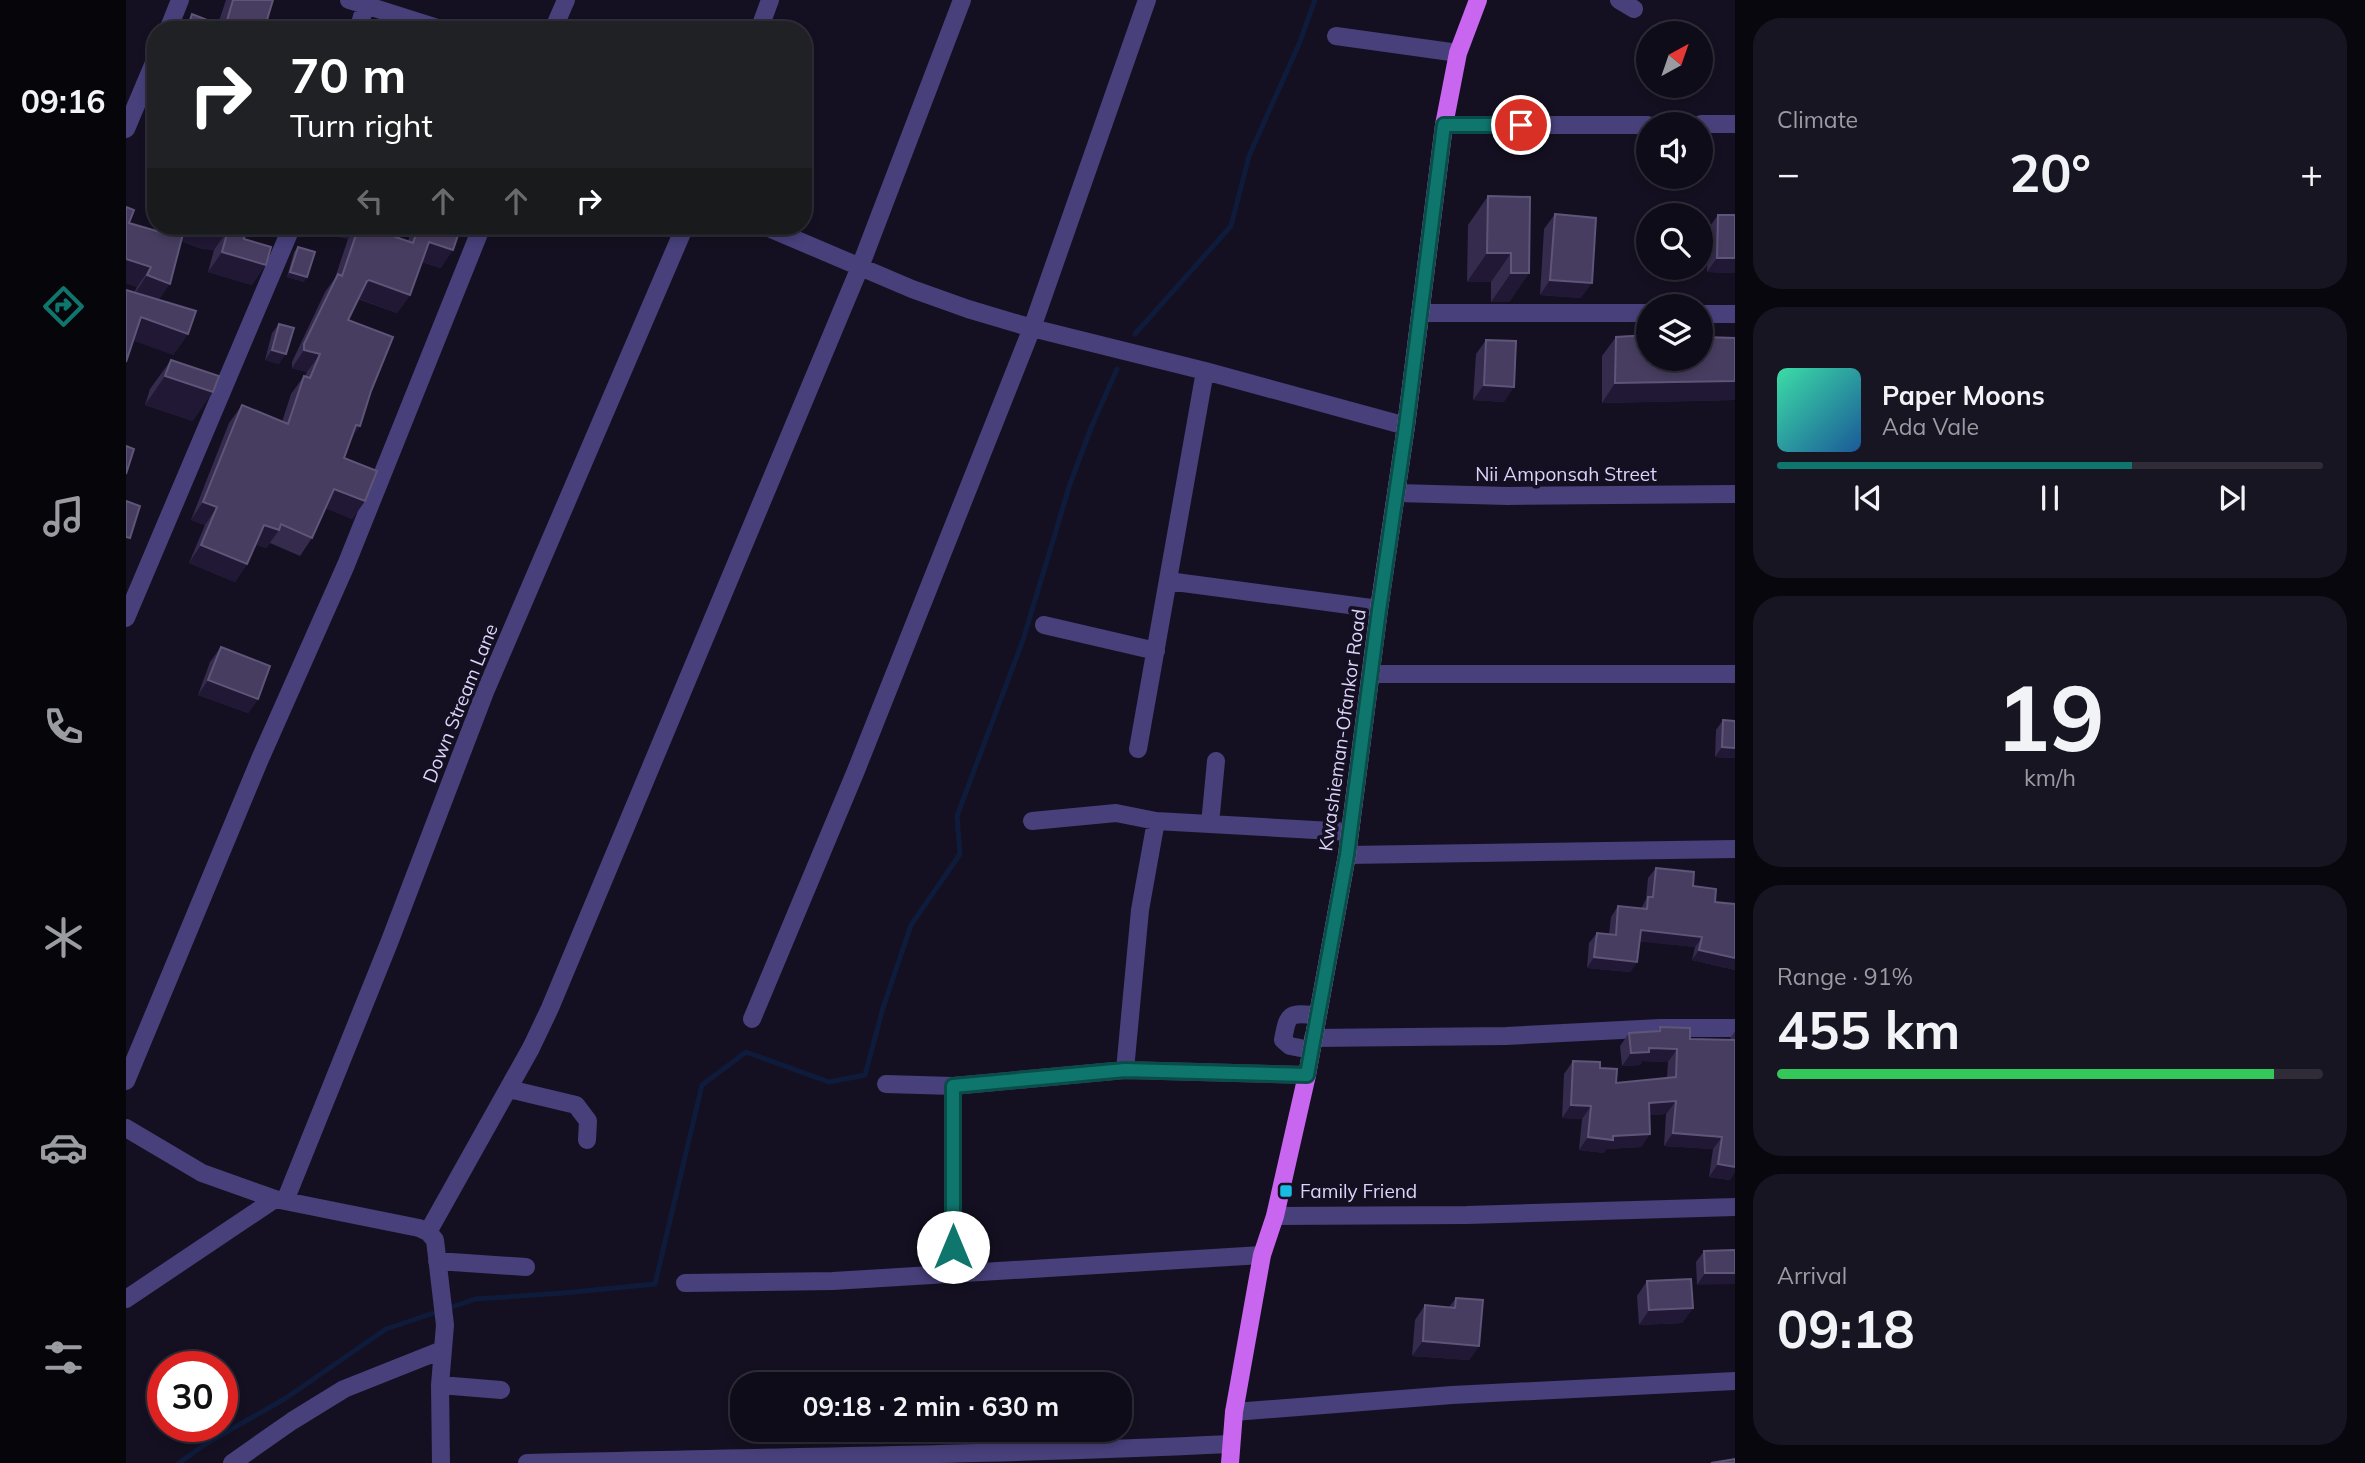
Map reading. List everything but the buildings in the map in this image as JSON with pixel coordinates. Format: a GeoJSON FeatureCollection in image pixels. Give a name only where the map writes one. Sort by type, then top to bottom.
{"type":"FeatureCollection","features":[{"type":"Feature","properties":{"kind":"main road","name":"Kwashieman-Ofankor Road"},"geometry":{"type":"LineString","coordinates":[[1230,1463],[1234,1412],[1262,1255],[1275,1216],[1307,1075],[1347,855],[1444,125],[1458,53],[1478,0]]}},
{"type":"Feature","properties":{"kind":"street"},"geometry":{"type":"LineString","coordinates":[[172,21],[180,0]]}},
{"type":"Feature","properties":{"kind":"street"},"geometry":{"type":"LineString","coordinates":[[558,21],[566,0]]}},
{"type":"Feature","properties":{"kind":"street"},"geometry":{"type":"LineString","coordinates":[[762,21],[770,0]]}},
{"type":"Feature","properties":{"kind":"street"},"geometry":{"type":"LineString","coordinates":[[428,1232],[509,1089],[556,995],[860,267],[962,0]]}},
{"type":"Feature","properties":{"kind":"street"},"geometry":{"type":"LineString","coordinates":[[752,1019],[855,772],[1032,328],[1147,0]]}},
{"type":"Feature","properties":{"kind":"street"},"geometry":{"type":"LineString","coordinates":[[359,21],[361,2],[417,21]]}},
{"type":"Feature","properties":{"kind":"street"},"geometry":{"type":"LineString","coordinates":[[1336,36],[1458,53]]}},
{"type":"Feature","properties":{"kind":"street"},"geometry":{"type":"LineString","coordinates":[[126,129],[147,79]]}},
{"type":"Feature","properties":{"kind":"street"},"geometry":{"type":"LineString","coordinates":[[1713,124],[1735,124]]}},
{"type":"Feature","properties":{"kind":"street"},"geometry":{"type":"LineString","coordinates":[[1444,125],[1636,125]]}},
{"type":"Feature","properties":{"kind":"street"},"geometry":{"type":"LineString","coordinates":[[126,618],[288,235]]}},
{"type":"Feature","properties":{"kind":"street"},"geometry":{"type":"LineString","coordinates":[[126,1081],[260,759],[346,565],[478,235]]}},
{"type":"Feature","properties":{"kind":"street","name":"Down Stream Lane"},"geometry":{"type":"LineString","coordinates":[[280,1200],[384,956],[485,692],[681,235]]}},
{"type":"Feature","properties":{"kind":"street"},"geometry":{"type":"LineString","coordinates":[[785,235],[968,309],[1406,426]]}},
{"type":"Feature","properties":{"kind":"street"},"geometry":{"type":"LineString","coordinates":[[1420,313],[1636,313]]}},
{"type":"Feature","properties":{"kind":"street"},"geometry":{"type":"LineString","coordinates":[[1713,314],[1735,314]]}},
{"type":"Feature","properties":{"kind":"street"},"geometry":{"type":"LineString","coordinates":[[1138,749],[1205,371]]}},
{"type":"Feature","properties":{"kind":"street","name":"Nii Amponsah Street"},"geometry":{"type":"LineString","coordinates":[[1397,493],[1508,496],[1735,494]]}},
{"type":"Feature","properties":{"kind":"street"},"geometry":{"type":"LineString","coordinates":[[1168,581],[1379,610]]}},
{"type":"Feature","properties":{"kind":"street"},"geometry":{"type":"LineString","coordinates":[[1044,625],[1156,651]]}},
{"type":"Feature","properties":{"kind":"street"},"geometry":{"type":"LineString","coordinates":[[1371,674],[1735,674]]}},
{"type":"Feature","properties":{"kind":"street"},"geometry":{"type":"LineString","coordinates":[[1210,824],[1216,761]]}},
{"type":"Feature","properties":{"kind":"street"},"geometry":{"type":"LineString","coordinates":[[1032,821],[1116,813],[1156,821],[1350,832]]}},
{"type":"Feature","properties":{"kind":"street"},"geometry":{"type":"LineString","coordinates":[[1125,1070],[1140,910],[1156,821]]}},
{"type":"Feature","properties":{"kind":"street"},"geometry":{"type":"LineString","coordinates":[[1347,855],[1735,849]]}},
{"type":"Feature","properties":{"kind":"street"},"geometry":{"type":"LineString","coordinates":[[1317,1015],[1294,1013],[1287,1020],[1283,1040],[1290,1046],[1660,1028],[1735,1028]]}},
{"type":"Feature","properties":{"kind":"street"},"geometry":{"type":"LineString","coordinates":[[886,1084],[953,1086],[1125,1070],[1307,1075]]}},
{"type":"Feature","properties":{"kind":"street"},"geometry":{"type":"LineString","coordinates":[[953,1086],[953,1274]]}},
{"type":"Feature","properties":{"kind":"street"},"geometry":{"type":"LineString","coordinates":[[509,1089],[576,1105],[588,1121],[587,1140]]}},
{"type":"Feature","properties":{"kind":"street"},"geometry":{"type":"LineString","coordinates":[[126,1128],[202,1172],[280,1200],[428,1232],[435,1240],[444,1325],[440,1385],[441,1463]]}},
{"type":"Feature","properties":{"kind":"street"},"geometry":{"type":"LineString","coordinates":[[126,1299],[280,1200]]}},
{"type":"Feature","properties":{"kind":"street"},"geometry":{"type":"LineString","coordinates":[[1275,1216],[1467,1215],[1735,1207]]}},
{"type":"Feature","properties":{"kind":"street"},"geometry":{"type":"LineString","coordinates":[[685,1283],[833,1281],[1262,1255]]}},
{"type":"Feature","properties":{"kind":"street"},"geometry":{"type":"LineString","coordinates":[[437,1261],[526,1267]]}},
{"type":"Feature","properties":{"kind":"street"},"geometry":{"type":"LineString","coordinates":[[232,1463],[292,1421],[344,1390],[442,1350]]}},
{"type":"Feature","properties":{"kind":"street"},"geometry":{"type":"LineString","coordinates":[[1234,1412],[1452,1395],[1735,1381]]}},
{"type":"Feature","properties":{"kind":"street"},"geometry":{"type":"LineString","coordinates":[[440,1385],[501,1391]]}},
{"type":"Feature","properties":{"kind":"street"},"geometry":{"type":"LineString","coordinates":[[527,1463],[1062,1452],[1231,1444]]}},
{"type":"Feature","properties":{"kind":"waterway"},"geometry":{"type":"LineString","coordinates":[[1135,334],[1231,226],[1249,156],[1299,44],[1315,0]]}},
{"type":"Feature","properties":{"kind":"waterway"},"geometry":{"type":"LineString","coordinates":[[179,1463],[204,1445],[286,1398],[386,1329],[475,1299],[655,1284],[702,1085],[746,1052],[829,1082],[865,1075],[883,1008],[911,925],[960,854],[957,816],[1023,640],[1070,484],[1117,369]]}},
{"type":"Feature","properties":{"kind":"place","name":"Family Friend"},"geometry":{"type":"Point","coordinates":[1286,1191]}},
{"type":"Feature","properties":{"kind":"route"},"geometry":{"type":"LineString","coordinates":[[953,1247],[953,1086],[1125,1070],[1307,1075],[1347,855],[1444,125],[1521,125]]}}]}
